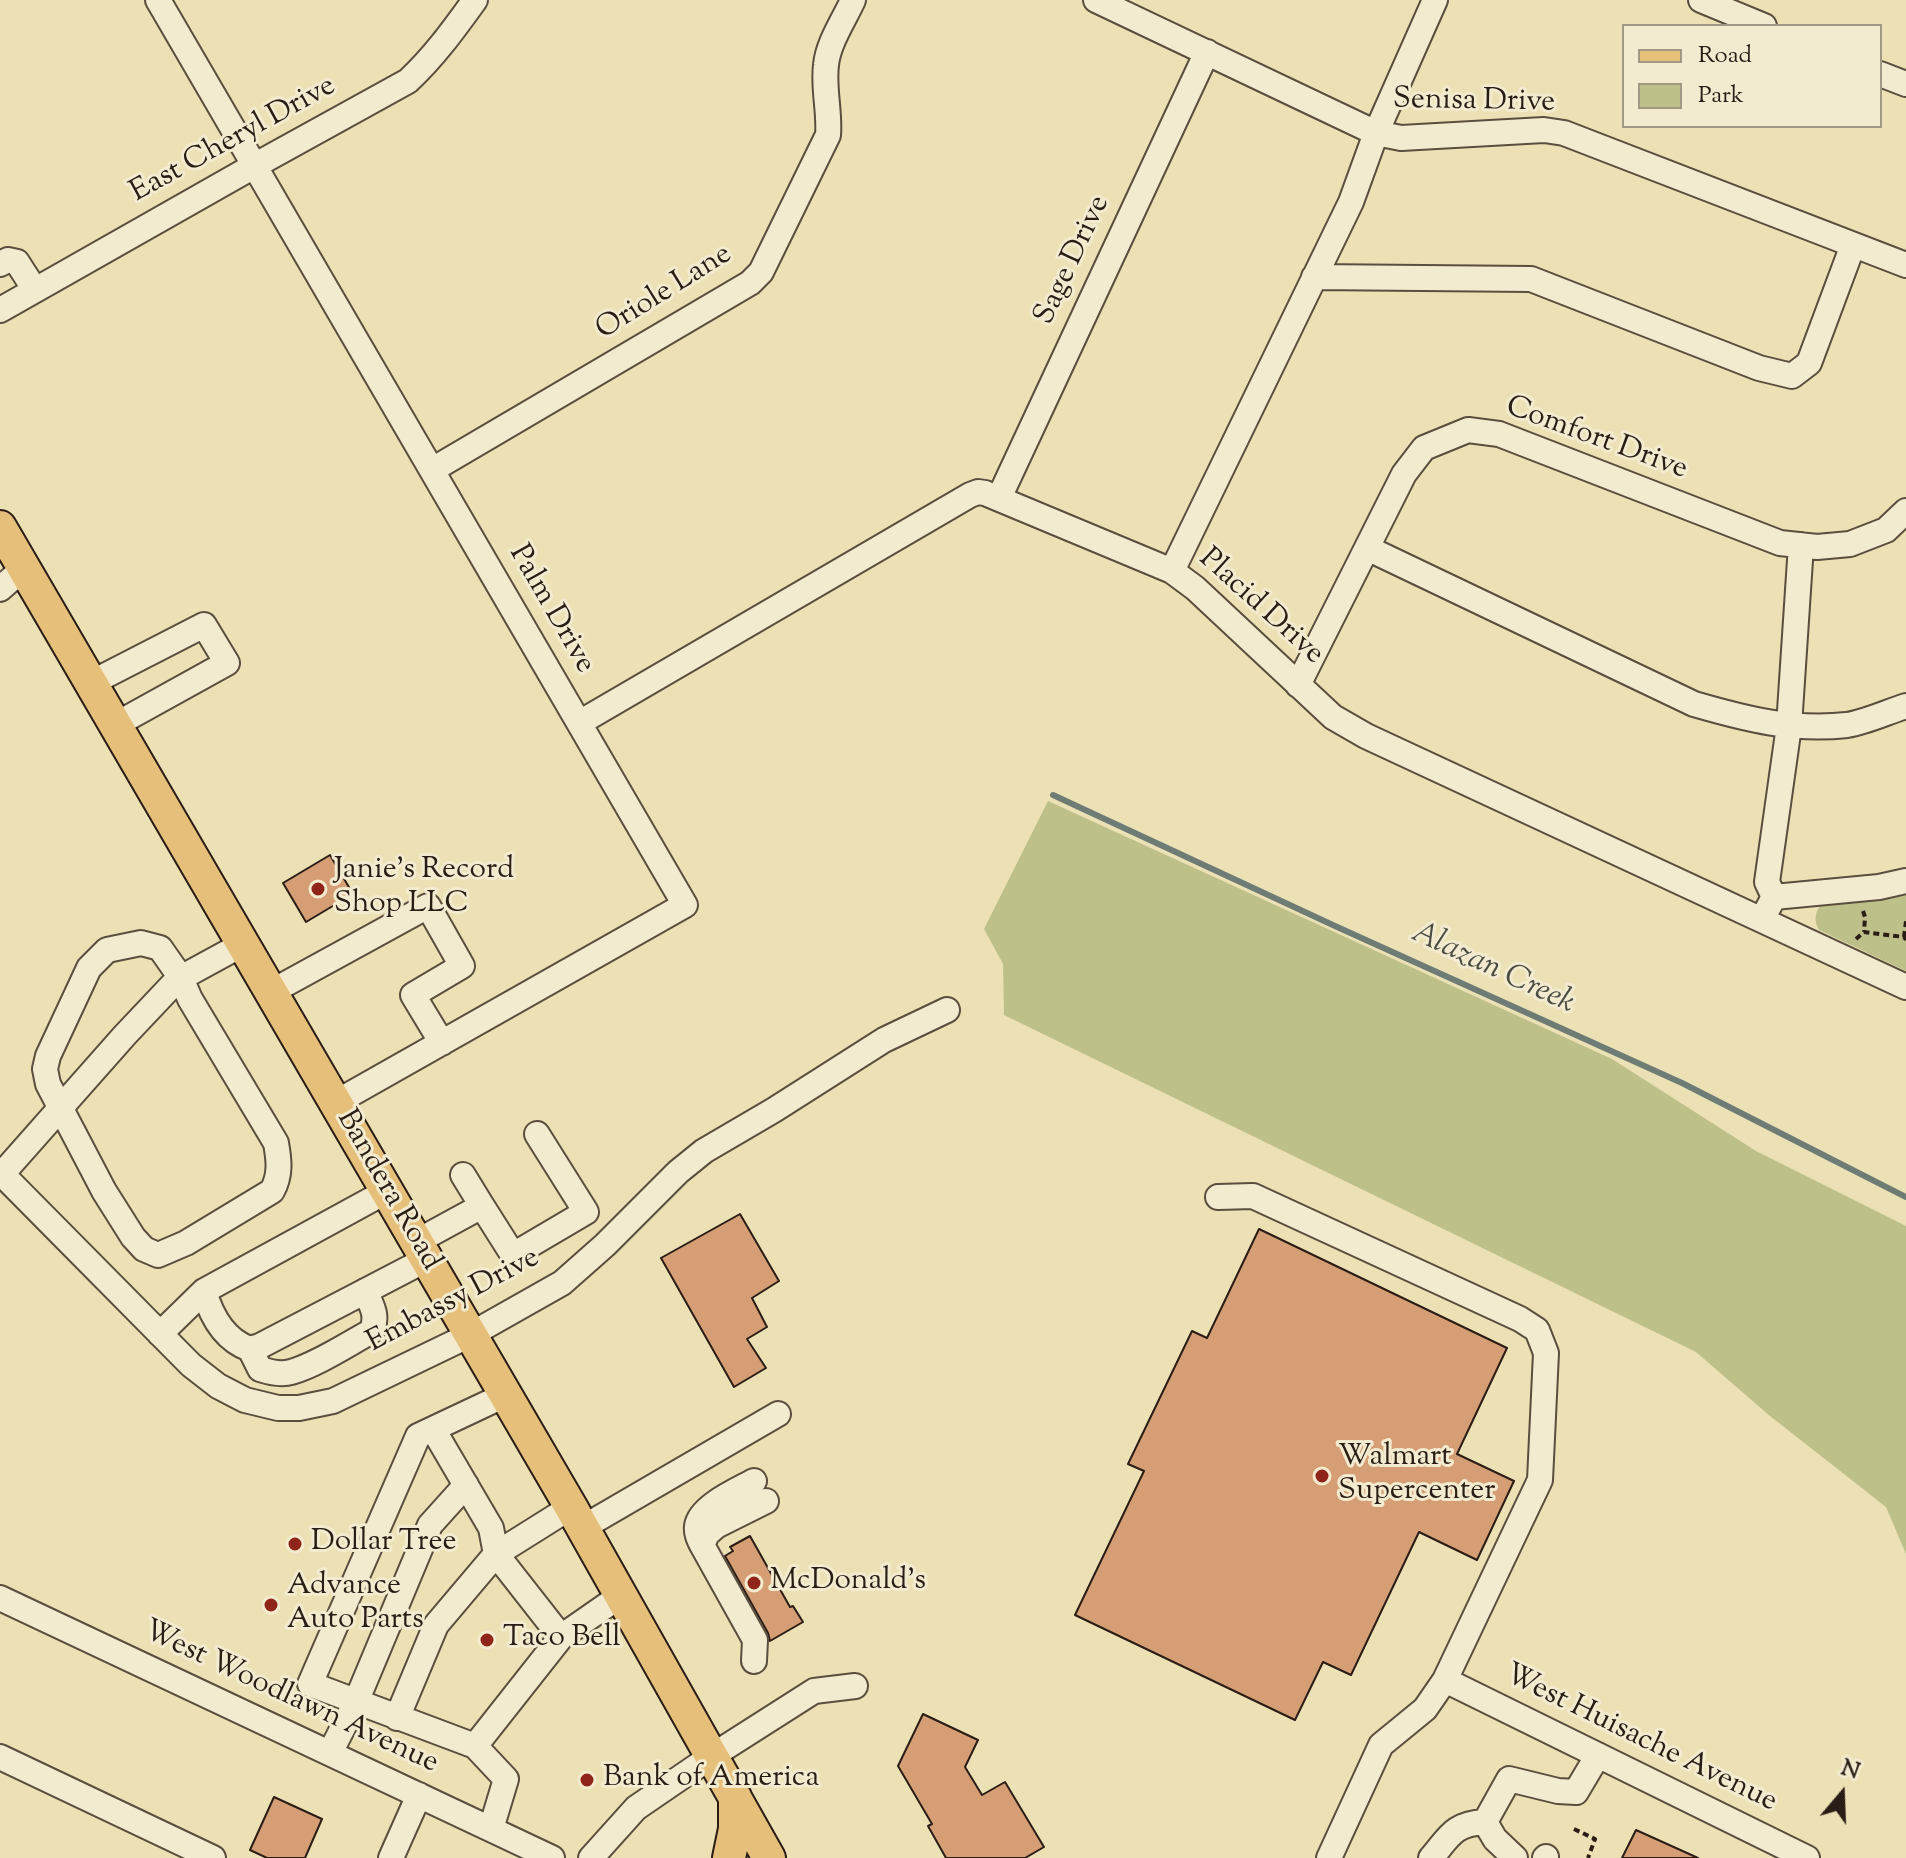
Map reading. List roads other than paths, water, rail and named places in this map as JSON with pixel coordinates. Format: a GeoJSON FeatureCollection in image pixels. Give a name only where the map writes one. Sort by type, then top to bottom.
{"type":"FeatureCollection","features":[{"type":"Feature","properties":{"kind":"main road","name":"Bandera Road"},"geometry":{"type":"LineString","coordinates":[[0,527],[422,1250],[769,1858]]}},
{"type":"Feature","properties":{"kind":"main road"},"geometry":{"type":"LineString","coordinates":[[729,1858],[735,1829],[735,1797]]}},
{"type":"Feature","properties":{"kind":"street","name":"Palm Drive"},"geometry":{"type":"LineString","coordinates":[[158,0],[685,905],[335,1103]]}},
{"type":"Feature","properties":{"kind":"street","name":"East Cheryl Drive"},"geometry":{"type":"LineString","coordinates":[[0,310],[408,81],[446,41],[475,0]]}},
{"type":"Feature","properties":{"kind":"street","name":"Oriole Lane"},"geometry":{"type":"LineString","coordinates":[[432,470],[750,283],[761,272],[828,135],[826,62],[853,0]]}},
{"type":"Feature","properties":{"kind":"street","name":"Senisa Drive"},"geometry":{"type":"LineString","coordinates":[[1096,0],[1376,133],[1401,138],[1544,130],[1564,133],[1906,265]]}},
{"type":"Feature","properties":{"kind":"street"},"geometry":{"type":"LineString","coordinates":[[1172,571],[1351,202],[1376,133],[1435,0]]}},
{"type":"Feature","properties":{"kind":"street"},"geometry":{"type":"LineString","coordinates":[[1701,0],[1759,24]]}},
{"type":"Feature","properties":{"kind":"street","name":"Sage Drive"},"geometry":{"type":"LineString","coordinates":[[999,498],[1207,52]]}},
{"type":"Feature","properties":{"kind":"street"},"geometry":{"type":"LineString","coordinates":[[1882,75],[1906,84]]}},
{"type":"Feature","properties":{"kind":"street"},"geometry":{"type":"LineString","coordinates":[[1314,277],[1531,279],[1759,368],[1792,376],[1809,363],[1853,245]]}},
{"type":"Feature","properties":{"kind":"street"},"geometry":{"type":"LineString","coordinates":[[0,264],[8,260],[17,262],[35,290]]}},
{"type":"Feature","properties":{"kind":"street","name":"Comfort Drive"},"geometry":{"type":"LineString","coordinates":[[1298,685],[1404,474],[1424,448],[1468,430],[1499,434],[1780,543],[1817,547],[1850,544],[1886,530],[1906,511]]}},
{"type":"Feature","properties":{"kind":"street","name":"Placid Drive"},"geometry":{"type":"LineString","coordinates":[[579,723],[978,492],[1172,571],[1195,588],[1333,717],[1366,736],[1906,987]]}},
{"type":"Feature","properties":{"kind":"street"},"geometry":{"type":"LineString","coordinates":[[1774,897],[1767,882],[1789,726],[1801,545]]}},
{"type":"Feature","properties":{"kind":"street"},"geometry":{"type":"LineString","coordinates":[[1367,548],[1694,704],[1749,720],[1789,726],[1849,725],[1906,706]]}},
{"type":"Feature","properties":{"kind":"street"},"geometry":{"type":"LineString","coordinates":[[0,589],[24,568]]}},
{"type":"Feature","properties":{"kind":"street"},"geometry":{"type":"LineString","coordinates":[[91,683],[204,625],[227,663],[115,725]]}},
{"type":"Feature","properties":{"kind":"street"},"geometry":{"type":"LineString","coordinates":[[1774,897],[1879,887],[1906,881]]}},
{"type":"Feature","properties":{"kind":"street"},"geometry":{"type":"LineString","coordinates":[[1762,919],[1774,897]]}},
{"type":"Feature","properties":{"kind":"street"},"geometry":{"type":"LineString","coordinates":[[271,992],[428,906],[462,966],[413,995],[442,1043]]}},
{"type":"Feature","properties":{"kind":"street"},"geometry":{"type":"LineString","coordinates":[[141,943],[160,948],[181,978],[190,999],[276,1143],[278,1180],[272,1191],[186,1243],[158,1255],[144,1249],[133,1237],[104,1191],[48,1084],[45,1069],[48,1056],[89,968],[107,950],[141,943]]}},
{"type":"Feature","properties":{"kind":"street"},"geometry":{"type":"LineString","coordinates":[[1,1173],[125,1035],[181,978],[243,944]]}},
{"type":"Feature","properties":{"kind":"street","name":"Embassy Drive"},"geometry":{"type":"LineString","coordinates":[[1,1173],[191,1365],[218,1386],[245,1400],[278,1408],[299,1408],[333,1401],[470,1335],[562,1283],[704,1151],[884,1040],[947,1010]]}},
{"type":"Feature","properties":{"kind":"street"},"geometry":{"type":"LineString","coordinates":[[537,1134],[586,1212],[611,1239]]}},
{"type":"Feature","properties":{"kind":"street"},"geometry":{"type":"LineString","coordinates":[[463,1175],[513,1255],[586,1212]]}},
{"type":"Feature","properties":{"kind":"street"},"geometry":{"type":"LineString","coordinates":[[160,1334],[204,1291],[387,1191]]}},
{"type":"Feature","properties":{"kind":"street"},"geometry":{"type":"LineString","coordinates":[[1218,1197],[1253,1196],[1520,1319],[1537,1330],[1546,1353],[1540,1480],[1445,1680],[1425,1709],[1381,1745],[1329,1858]]}},
{"type":"Feature","properties":{"kind":"street"},"geometry":{"type":"LineString","coordinates":[[204,1291],[222,1331],[243,1347],[250,1349],[260,1346],[365,1291],[482,1206]]}},
{"type":"Feature","properties":{"kind":"street"},"geometry":{"type":"LineString","coordinates":[[250,1349],[260,1369],[271,1373],[289,1373],[312,1363],[372,1331],[375,1311],[365,1291]]}},
{"type":"Feature","properties":{"kind":"street"},"geometry":{"type":"LineString","coordinates":[[491,1829],[506,1779],[475,1746],[310,1684],[418,1436],[505,1395]]}},
{"type":"Feature","properties":{"kind":"street"},"geometry":{"type":"LineString","coordinates":[[397,1718],[436,1625],[496,1554],[576,1518],[778,1414]]}},
{"type":"Feature","properties":{"kind":"street"},"geometry":{"type":"LineString","coordinates":[[433,1429],[491,1528],[496,1554],[561,1637]]}},
{"type":"Feature","properties":{"kind":"street"},"geometry":{"type":"LineString","coordinates":[[330,1753],[356,1702],[430,1525],[466,1485]]}},
{"type":"Feature","properties":{"kind":"street"},"geometry":{"type":"LineString","coordinates":[[754,1661],[755,1640],[702,1545],[697,1522],[703,1511],[760,1491]]}},
{"type":"Feature","properties":{"kind":"street"},"geometry":{"type":"LineString","coordinates":[[475,1746],[561,1637],[620,1596]]}},
{"type":"Feature","properties":{"kind":"street","name":"West Woodlawn Avenue"},"geometry":{"type":"LineString","coordinates":[[0,1598],[552,1858]]}},
{"type":"Feature","properties":{"kind":"street","name":"West Huisache Avenue"},"geometry":{"type":"LineString","coordinates":[[1445,1680],[1807,1858]]}},
{"type":"Feature","properties":{"kind":"street"},"geometry":{"type":"LineString","coordinates":[[591,1858],[636,1808],[712,1756],[814,1691],[855,1686]]}},
{"type":"Feature","properties":{"kind":"street"},"geometry":{"type":"LineString","coordinates":[[1485,1822],[1509,1779],[1558,1791],[1576,1792],[1598,1755]]}},
{"type":"Feature","properties":{"kind":"street"},"geometry":{"type":"LineString","coordinates":[[0,1757],[213,1858]]}},
{"type":"Feature","properties":{"kind":"street"},"geometry":{"type":"LineString","coordinates":[[391,1858],[419,1795]]}},
{"type":"Feature","properties":{"kind":"street"},"geometry":{"type":"LineString","coordinates":[[1431,1858],[1456,1828],[1485,1822]]}},
{"type":"Feature","properties":{"kind":"street"},"geometry":{"type":"LineString","coordinates":[[1485,1822],[1495,1839],[1515,1858]]}},
{"type":"Feature","properties":{"kind":"waterway","name":"Alazan Creek"},"geometry":{"type":"LineString","coordinates":[[1053,795],[1682,1083],[1906,1197]]}},
{"type":"Feature","properties":{"kind":"place","name":"Janie's Record Shop LLC"},"geometry":{"type":"Point","coordinates":[318,889]}},
{"type":"Feature","properties":{"kind":"place","name":"Walmart Supercenter"},"geometry":{"type":"Point","coordinates":[1322,1476]}},
{"type":"Feature","properties":{"kind":"place","name":"Dollar Tree"},"geometry":{"type":"Point","coordinates":[295,1544]}},
{"type":"Feature","properties":{"kind":"place","name":"McDonald's"},"geometry":{"type":"Point","coordinates":[754,1583]}},
{"type":"Feature","properties":{"kind":"place","name":"Advance Auto Parts"},"geometry":{"type":"Point","coordinates":[271,1605]}},
{"type":"Feature","properties":{"kind":"place","name":"Taco Bell"},"geometry":{"type":"Point","coordinates":[487,1640]}},
{"type":"Feature","properties":{"kind":"place","name":"Bank of America"},"geometry":{"type":"Point","coordinates":[587,1780]}}]}
